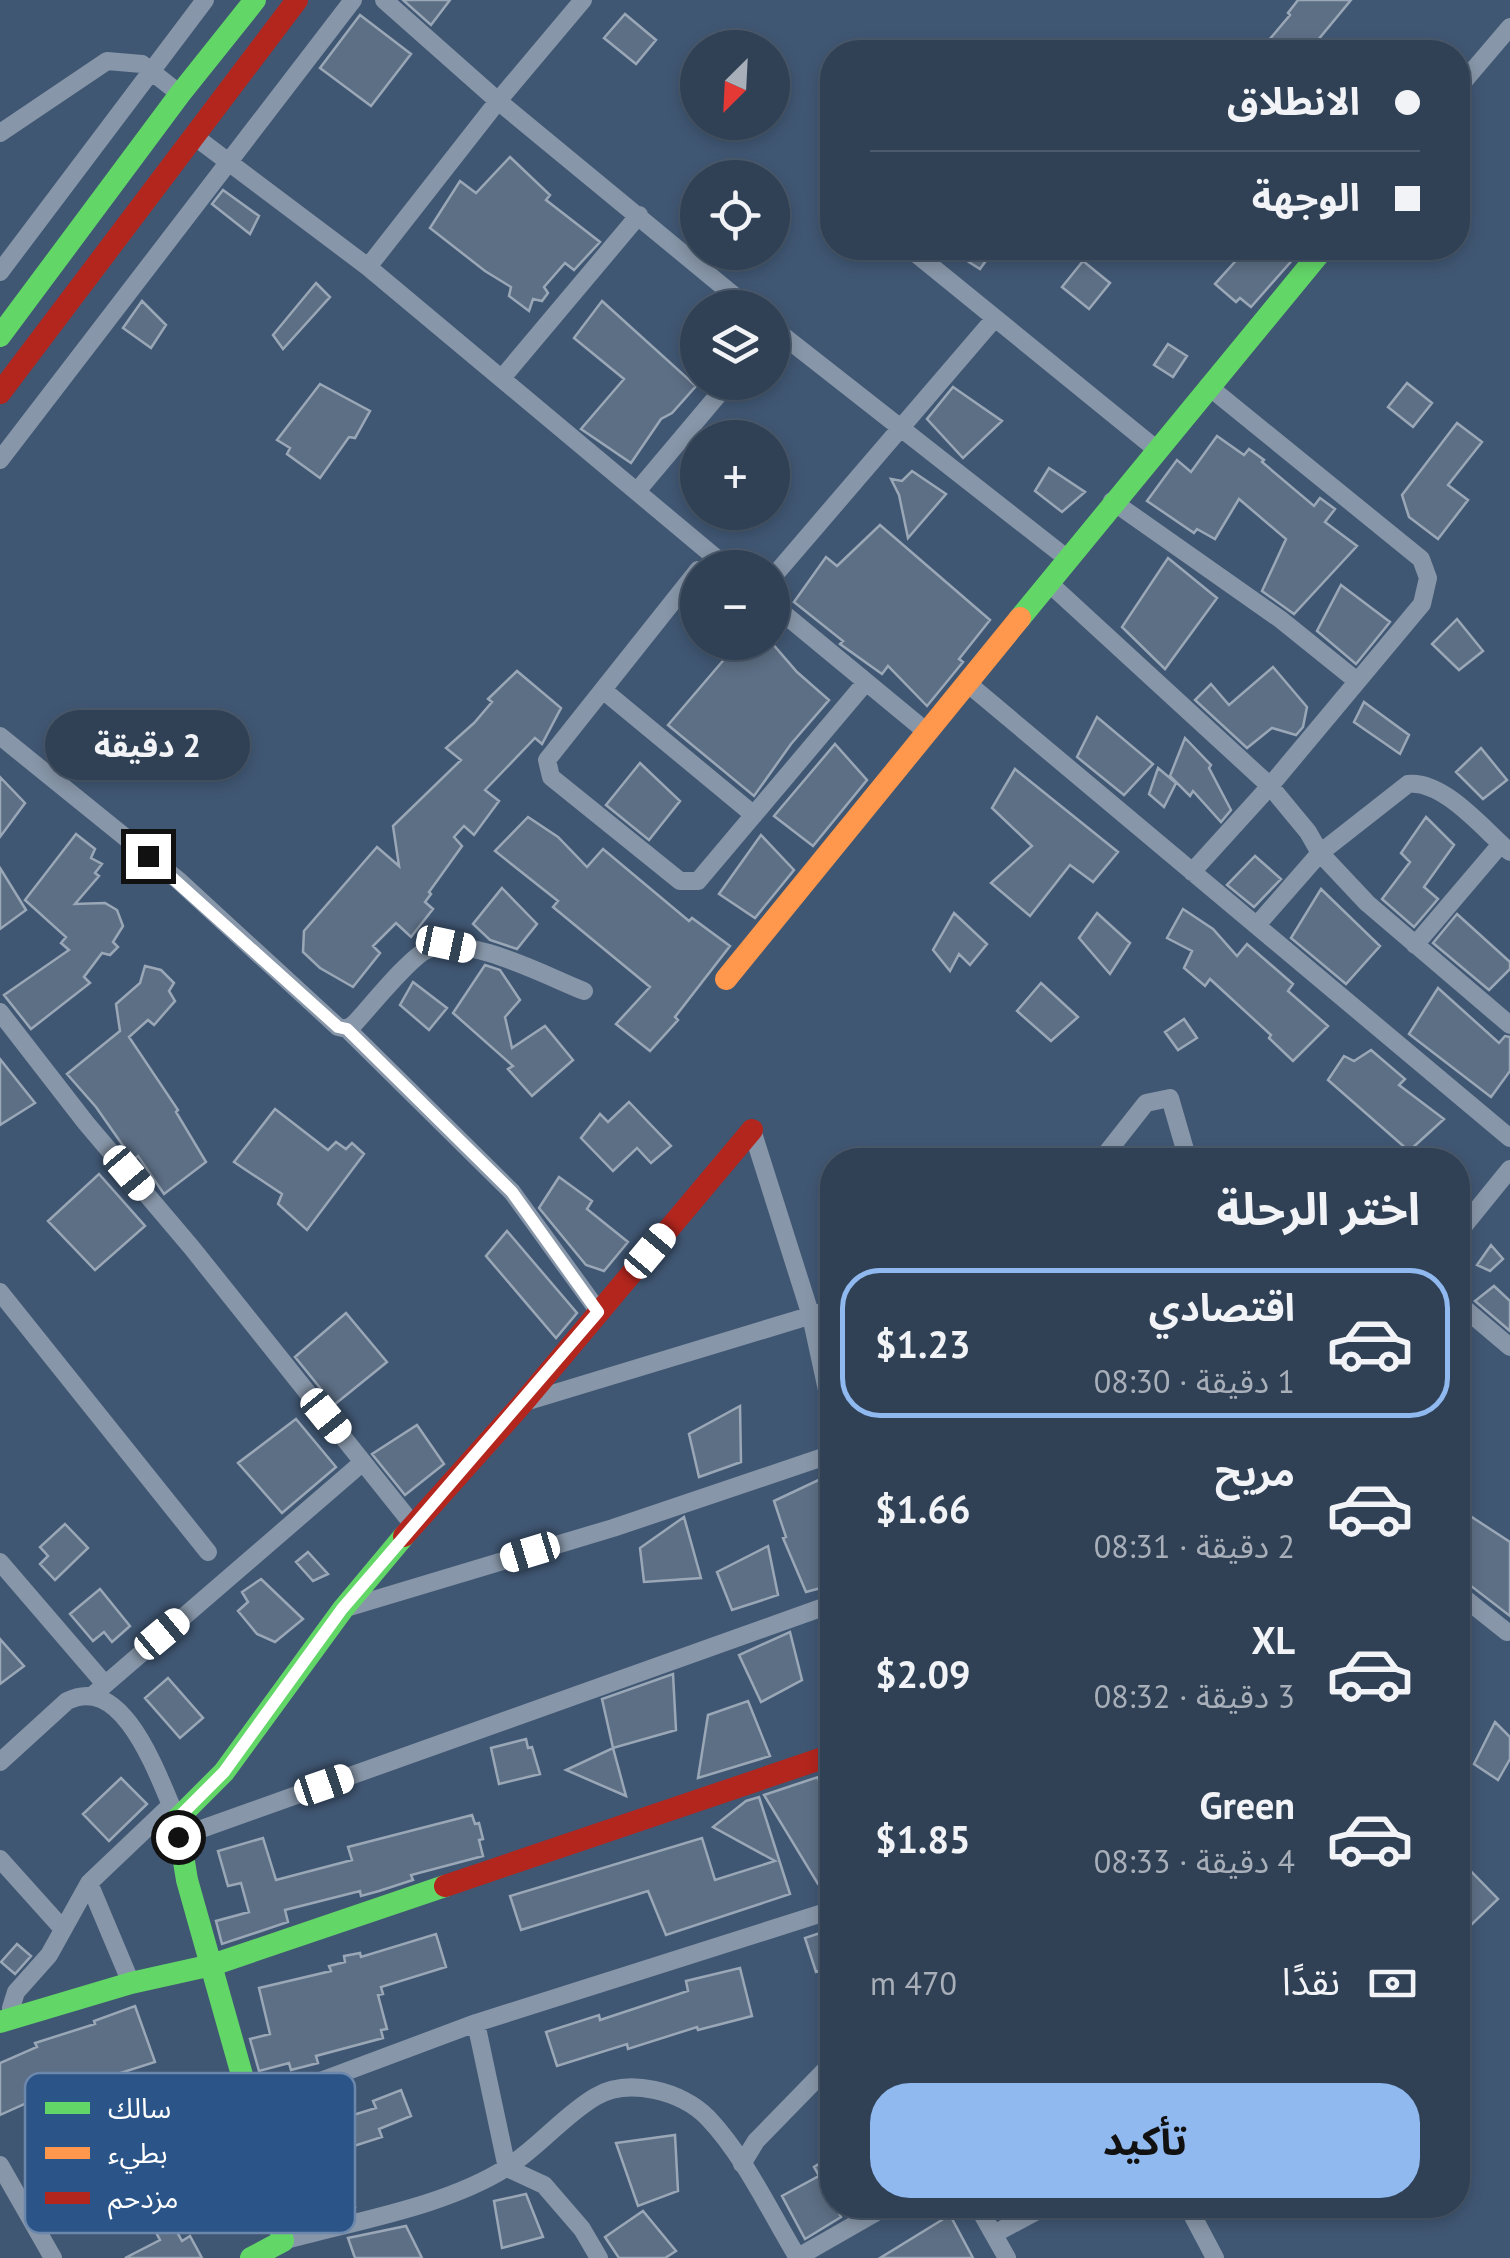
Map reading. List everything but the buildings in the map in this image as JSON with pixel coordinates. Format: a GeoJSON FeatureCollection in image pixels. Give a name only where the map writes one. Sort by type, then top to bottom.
{"type":"FeatureCollection","features":[{"type":"Feature","properties":{"kind":"main road"},"geometry":{"type":"LineString","coordinates":[[0,336],[254,0]]}},
{"type":"Feature","properties":{"kind":"main road"},"geometry":{"type":"LineString","coordinates":[[0,393],[297,0]]}},
{"type":"Feature","properties":{"kind":"main road"},"geometry":{"type":"LineString","coordinates":[[726,979],[1050,584],[1112,501],[1314,260]]}},
{"type":"Feature","properties":{"kind":"main road"},"geometry":{"type":"LineString","coordinates":[[242,2073],[187,1880],[176,1820],[224,1772],[342,1609],[453,1478],[522,1404],[752,1130]]}},
{"type":"Feature","properties":{"kind":"main road"},"geometry":{"type":"LineString","coordinates":[[8,2019],[212,1965],[820,1760]]}},
{"type":"Feature","properties":{"kind":"main road"},"geometry":{"type":"LineString","coordinates":[[251,2258],[283,2241],[281,2233]]}},
{"type":"Feature","properties":{"kind":"street"},"geometry":{"type":"LineString","coordinates":[[0,272],[205,0]]}},
{"type":"Feature","properties":{"kind":"street"},"geometry":{"type":"LineString","coordinates":[[0,460],[353,0]]}},
{"type":"Feature","properties":{"kind":"street"},"geometry":{"type":"LineString","coordinates":[[384,0],[498,101],[728,290]]}},
{"type":"Feature","properties":{"kind":"street"},"geometry":{"type":"LineString","coordinates":[[368,267],[583,0]]}},
{"type":"Feature","properties":{"kind":"street"},"geometry":{"type":"LineString","coordinates":[[1470,74],[1510,26]]}},
{"type":"Feature","properties":{"kind":"street"},"geometry":{"type":"LineString","coordinates":[[0,133],[100,63],[113,60],[152,69],[180,94]]}},
{"type":"Feature","properties":{"kind":"street"},"geometry":{"type":"LineString","coordinates":[[194,136],[368,267],[638,490],[691,550]]}},
{"type":"Feature","properties":{"kind":"street"},"geometry":{"type":"LineString","coordinates":[[502,378],[639,214]]}},
{"type":"Feature","properties":{"kind":"street"},"geometry":{"type":"LineString","coordinates":[[924,260],[1156,449]]}},
{"type":"Feature","properties":{"kind":"street"},"geometry":{"type":"LineString","coordinates":[[790,557],[995,318]]}},
{"type":"Feature","properties":{"kind":"street"},"geometry":{"type":"LineString","coordinates":[[790,342],[1069,560]]}},
{"type":"Feature","properties":{"kind":"street"},"geometry":{"type":"LineString","coordinates":[[1192,872],[1270,786],[1422,604],[1428,578],[1422,559],[1208,386]]}},
{"type":"Feature","properties":{"kind":"street"},"geometry":{"type":"LineString","coordinates":[[638,490],[714,400]]}},
{"type":"Feature","properties":{"kind":"street"},"geometry":{"type":"LineString","coordinates":[[1112,501],[1280,619],[1357,681]]}},
{"type":"Feature","properties":{"kind":"street"},"geometry":{"type":"LineString","coordinates":[[1050,584],[1270,786],[1320,853],[1368,902],[1510,1025]]}},
{"type":"Feature","properties":{"kind":"street"},"geometry":{"type":"LineString","coordinates":[[680,593],[547,760],[551,778],[680,882],[698,881],[866,682]]}},
{"type":"Feature","properties":{"kind":"street"},"geometry":{"type":"LineString","coordinates":[[790,619],[928,733]]}},
{"type":"Feature","properties":{"kind":"street"},"geometry":{"type":"LineString","coordinates":[[966,682],[1510,1138]]}},
{"type":"Feature","properties":{"kind":"street"},"geometry":{"type":"LineString","coordinates":[[603,690],[754,815]]}},
{"type":"Feature","properties":{"kind":"street"},"geometry":{"type":"LineString","coordinates":[[0,736],[178,880],[338,1027],[347,1029],[512,1192],[598,1312]]}},
{"type":"Feature","properties":{"kind":"street"},"geometry":{"type":"LineString","coordinates":[[1257,925],[1320,853],[1408,784],[1418,783],[1442,792],[1506,848],[1415,945]]}},
{"type":"Feature","properties":{"kind":"street"},"geometry":{"type":"LineString","coordinates":[[347,1029],[423,951],[446,944],[487,953],[584,991]]}},
{"type":"Feature","properties":{"kind":"street"},"geometry":{"type":"LineString","coordinates":[[0,1012],[86,1124],[192,1248],[414,1526]]}},
{"type":"Feature","properties":{"kind":"street"},"geometry":{"type":"LineString","coordinates":[[1110,1148],[1146,1103],[1170,1098],[1185,1148]]}},
{"type":"Feature","properties":{"kind":"street"},"geometry":{"type":"LineString","coordinates":[[752,1130],[811,1316],[820,1358]]}},
{"type":"Feature","properties":{"kind":"street"},"geometry":{"type":"LineString","coordinates":[[1470,1218],[1510,1169]]}},
{"type":"Feature","properties":{"kind":"street"},"geometry":{"type":"LineString","coordinates":[[0,1292],[208,1552]]}},
{"type":"Feature","properties":{"kind":"street"},"geometry":{"type":"LineString","coordinates":[[522,1404],[820,1313]]}},
{"type":"Feature","properties":{"kind":"street"},"geometry":{"type":"LineString","coordinates":[[1470,1313],[1510,1347]]}},
{"type":"Feature","properties":{"kind":"street"},"geometry":{"type":"LineString","coordinates":[[342,1609],[613,1528],[820,1458]]}},
{"type":"Feature","properties":{"kind":"street"},"geometry":{"type":"LineString","coordinates":[[0,1762],[67,1701],[98,1689],[363,1462]]}},
{"type":"Feature","properties":{"kind":"street"},"geometry":{"type":"LineString","coordinates":[[0,1562],[116,1707],[153,1760],[176,1820]]}},
{"type":"Feature","properties":{"kind":"street"},"geometry":{"type":"LineString","coordinates":[[1470,1602],[1508,1632]]}},
{"type":"Feature","properties":{"kind":"street"},"geometry":{"type":"LineString","coordinates":[[8,2019],[16,1992],[49,1955],[88,1883],[176,1820],[820,1608]]}},
{"type":"Feature","properties":{"kind":"street"},"geometry":{"type":"LineString","coordinates":[[0,1859],[62,1928]]}},
{"type":"Feature","properties":{"kind":"street"},"geometry":{"type":"LineString","coordinates":[[88,1883],[130,1984]]}},
{"type":"Feature","properties":{"kind":"street"},"geometry":{"type":"LineString","coordinates":[[342,2073],[476,2023],[820,1914]]}},
{"type":"Feature","properties":{"kind":"street"},"geometry":{"type":"LineString","coordinates":[[476,2023],[507,2168]]}},
{"type":"Feature","properties":{"kind":"street"},"geometry":{"type":"LineString","coordinates":[[742,2164],[756,2141],[820,2076]]}},
{"type":"Feature","properties":{"kind":"street"},"geometry":{"type":"LineString","coordinates":[[355,2221],[451,2194],[507,2168],[597,2096],[624,2088],[650,2089],[684,2101],[706,2116],[742,2164],[798,2258],[867,2218]]}},
{"type":"Feature","properties":{"kind":"street"},"geometry":{"type":"LineString","coordinates":[[0,2165],[25,2209]]}},
{"type":"Feature","properties":{"kind":"street"},"geometry":{"type":"LineString","coordinates":[[507,2168],[544,2185],[582,2229],[600,2258]]}},
{"type":"Feature","properties":{"kind":"street"},"geometry":{"type":"LineString","coordinates":[[985,2218],[1007,2258]]}},
{"type":"Feature","properties":{"kind":"street"},"geometry":{"type":"LineString","coordinates":[[994,2234],[1024,2218]]}},
{"type":"Feature","properties":{"kind":"street"},"geometry":{"type":"LineString","coordinates":[[1194,2218],[1215,2258]]}},
{"type":"Feature","properties":{"kind":"street"},"geometry":{"type":"LineString","coordinates":[[39,2233],[53,2258]]}},
{"type":"Feature","properties":{"kind":"street"},"geometry":{"type":"LineString","coordinates":[[283,2241],[312,2233]]}},
{"type":"Feature","properties":{"kind":"traffic: fast"},"geometry":{"type":"LineString","coordinates":[[0,336],[255,0]]}},
{"type":"Feature","properties":{"kind":"traffic: fast"},"geometry":{"type":"LineString","coordinates":[[1020,618],[1314,260]]}},
{"type":"Feature","properties":{"kind":"traffic: fast"},"geometry":{"type":"LineString","coordinates":[[241,2073],[187,1880],[177,1819],[224,1772],[343,1609],[404,1536]]}},
{"type":"Feature","properties":{"kind":"traffic: fast"},"geometry":{"type":"LineString","coordinates":[[0,2022],[131,1983],[212,1965],[445,1886]]}},
{"type":"Feature","properties":{"kind":"traffic: fast"},"geometry":{"type":"LineString","coordinates":[[251,2258],[283,2241],[281,2233]]}},
{"type":"Feature","properties":{"kind":"traffic: slow"},"geometry":{"type":"LineString","coordinates":[[726,979],[1020,618]]}},
{"type":"Feature","properties":{"kind":"traffic: jam"},"geometry":{"type":"LineString","coordinates":[[0,393],[297,0]]}},
{"type":"Feature","properties":{"kind":"traffic: jam"},"geometry":{"type":"LineString","coordinates":[[404,1536],[522,1404],[752,1130]]}},
{"type":"Feature","properties":{"kind":"traffic: jam"},"geometry":{"type":"LineString","coordinates":[[445,1886],[820,1759]]}},
{"type":"Feature","properties":{"kind":"route"},"geometry":{"type":"LineString","coordinates":[[148,856],[338,1027],[347,1029],[512,1192],[598,1312],[342,1609],[224,1772],[177,1819],[178,1837]]}}]}
